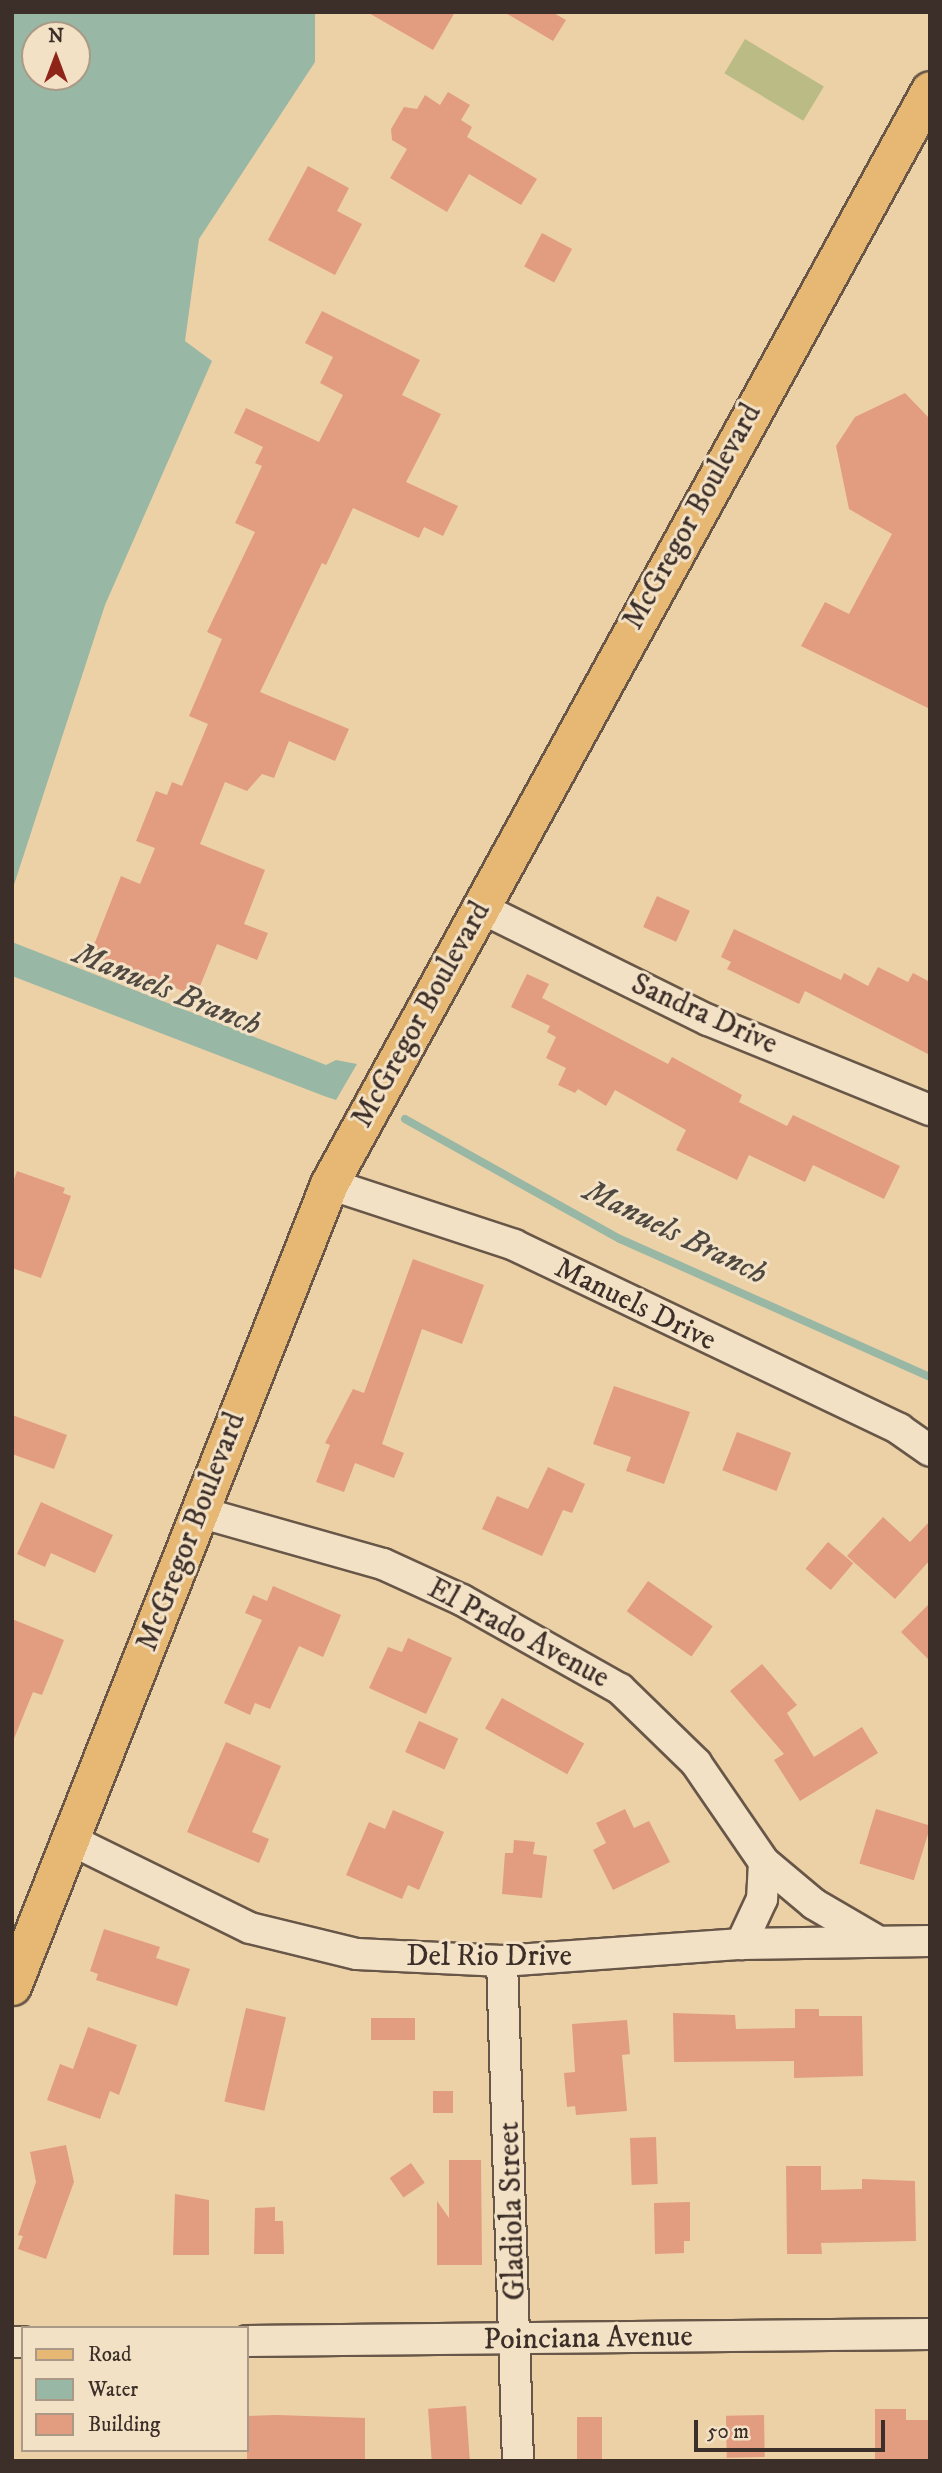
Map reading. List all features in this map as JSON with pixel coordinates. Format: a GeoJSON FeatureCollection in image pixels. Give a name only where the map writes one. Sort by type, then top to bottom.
{"type":"FeatureCollection","features":[{"type":"Feature","properties":{"kind":"main road","name":"McGregor Boulevard"},"geometry":{"type":"LineString","coordinates":[[12,1986],[329,1184],[483,909],[529,815],[930,90]]}},
{"type":"Feature","properties":{"kind":"street","name":"Sandra Drive"},"geometry":{"type":"LineString","coordinates":[[483,909],[708,1020],[930,1110]]}},
{"type":"Feature","properties":{"kind":"street","name":"Manuels Drive"},"geometry":{"type":"LineString","coordinates":[[329,1184],[514,1245],[899,1429],[930,1451]]}},
{"type":"Feature","properties":{"kind":"street","name":"El Prado Avenue"},"geometry":{"type":"LineString","coordinates":[[199,1512],[383,1564],[589,1668],[645,1710],[696,1763],[764,1862],[814,1904],[874,1939]]}},
{"type":"Feature","properties":{"kind":"street","name":"Del Rio Drive"},"geometry":{"type":"LineString","coordinates":[[71,1840],[250,1928],[356,1954],[502,1961],[741,1944],[874,1939],[930,1941]]}},
{"type":"Feature","properties":{"kind":"street"},"geometry":{"type":"LineString","coordinates":[[741,1944],[762,1899],[764,1862]]}},
{"type":"Feature","properties":{"kind":"street","name":"Gladiola Street"},"geometry":{"type":"LineString","coordinates":[[502,1961],[518,2340],[518,2461]]}},
{"type":"Feature","properties":{"kind":"street","name":"Poinciana Avenue"},"geometry":{"type":"LineString","coordinates":[[248,2341],[930,2334]]}},
{"type":"Feature","properties":{"kind":"green space"},"geometry":{"type":"Polygon","coordinates":[[[745,39],[824,86],[803,121],[724,73],[745,39]]]}},
{"type":"Feature","properties":{"kind":"water"},"geometry":{"type":"Polygon","coordinates":[[[12,12],[315,12],[315,62],[199,239],[185,341],[212,361],[105,605],[12,891],[12,12]]]}},
{"type":"Feature","properties":{"kind":"water"},"geometry":{"type":"Polygon","coordinates":[[[12,942],[326,1065],[336,1060],[357,1064],[336,1100],[324,1096],[12,976],[12,942]]]}},
{"type":"Feature","properties":{"kind":"building"},"geometry":{"type":"Polygon","coordinates":[[[367,12],[455,12],[433,50],[367,12]]]}},
{"type":"Feature","properties":{"kind":"building"},"geometry":{"type":"Polygon","coordinates":[[[504,12],[552,12],[566,20],[553,41],[504,12]]]}},
{"type":"Feature","properties":{"kind":"building"},"geometry":{"type":"Polygon","coordinates":[[[448,92],[470,105],[461,120],[472,127],[467,137],[537,179],[521,205],[469,174],[447,212],[390,178],[407,149],[392,140],[391,129],[404,107],[417,109],[425,95],[440,105],[448,92]]]}},
{"type":"Feature","properties":{"kind":"building"},"geometry":{"type":"Polygon","coordinates":[[[308,166],[349,188],[337,211],[362,224],[335,275],[268,240],[308,166]]]}},
{"type":"Feature","properties":{"kind":"building"},"geometry":{"type":"Polygon","coordinates":[[[542,233],[572,249],[554,283],[524,267],[542,233]]]}},
{"type":"Feature","properties":{"kind":"building"},"geometry":{"type":"Polygon","coordinates":[[[322,311],[420,360],[402,395],[441,414],[406,482],[458,506],[443,536],[424,527],[419,538],[353,508],[326,565],[322,563],[260,692],[349,729],[335,761],[289,741],[274,778],[262,774],[247,791],[225,782],[200,844],[265,870],[244,924],[268,933],[257,960],[217,944],[196,996],[90,955],[121,876],[140,884],[155,848],[136,841],[156,791],[167,795],[172,782],[182,786],[208,724],[189,716],[222,639],[207,632],[255,532],[235,523],[262,466],[255,463],[263,447],[234,433],[246,408],[319,442],[343,395],[320,383],[333,357],[305,343],[322,311]]]}},
{"type":"Feature","properties":{"kind":"building"},"geometry":{"type":"Polygon","coordinates":[[[905,393],[930,419],[930,709],[801,646],[825,602],[849,614],[892,534],[849,509],[836,446],[855,417],[905,393]]]}},
{"type":"Feature","properties":{"kind":"building"},"geometry":{"type":"Polygon","coordinates":[[[657,896],[690,911],[676,942],[643,927],[657,896]]]}},
{"type":"Feature","properties":{"kind":"building"},"geometry":{"type":"Polygon","coordinates":[[[734,929],[841,980],[844,973],[868,986],[878,967],[908,982],[913,973],[930,982],[930,1055],[805,991],[799,1004],[727,969],[731,962],[721,957],[734,929]]]}},
{"type":"Feature","properties":{"kind":"building"},"geometry":{"type":"Polygon","coordinates":[[[527,974],[549,984],[542,998],[668,1064],[672,1057],[742,1095],[739,1102],[787,1126],[793,1115],[900,1166],[884,1199],[813,1165],[805,1182],[749,1155],[737,1180],[676,1150],[686,1130],[615,1090],[606,1106],[578,1089],[575,1093],[558,1085],[566,1068],[546,1058],[556,1037],[547,1032],[550,1026],[511,1007],[527,974]]]}},
{"type":"Feature","properties":{"kind":"building"},"geometry":{"type":"Polygon","coordinates":[[[17,1171],[65,1188],[63,1193],[71,1196],[41,1278],[12,1268],[12,1185],[17,1171]]]}},
{"type":"Feature","properties":{"kind":"building"},"geometry":{"type":"Polygon","coordinates":[[[413,1259],[484,1285],[462,1344],[422,1329],[382,1444],[404,1453],[394,1478],[355,1463],[344,1492],[316,1482],[330,1445],[325,1443],[353,1389],[364,1393],[413,1259]]]}},
{"type":"Feature","properties":{"kind":"building"},"geometry":{"type":"Polygon","coordinates":[[[614,1386],[690,1412],[664,1484],[626,1471],[631,1457],[593,1444],[614,1386]]]}},
{"type":"Feature","properties":{"kind":"building"},"geometry":{"type":"Polygon","coordinates":[[[12,1415],[67,1435],[54,1469],[12,1454],[12,1415]]]}},
{"type":"Feature","properties":{"kind":"building"},"geometry":{"type":"Polygon","coordinates":[[[737,1432],[791,1453],[776,1491],[722,1470],[737,1432]]]}},
{"type":"Feature","properties":{"kind":"building"},"geometry":{"type":"Polygon","coordinates":[[[548,1467],[585,1484],[572,1513],[563,1510],[542,1556],[482,1529],[497,1496],[528,1509],[548,1467]]]}},
{"type":"Feature","properties":{"kind":"building"},"geometry":{"type":"Polygon","coordinates":[[[41,1502],[113,1535],[95,1573],[51,1553],[45,1567],[17,1554],[41,1502]]]}},
{"type":"Feature","properties":{"kind":"building"},"geometry":{"type":"Polygon","coordinates":[[[883,1517],[910,1542],[930,1521],[930,1560],[895,1599],[847,1556],[883,1517]]]}},
{"type":"Feature","properties":{"kind":"building"},"geometry":{"type":"Polygon","coordinates":[[[828,1542],[853,1563],[831,1590],[806,1569],[828,1542]]]}},
{"type":"Feature","properties":{"kind":"building"},"geometry":{"type":"Polygon","coordinates":[[[648,1581],[713,1626],[691,1657],[627,1611],[648,1581]]]}},
{"type":"Feature","properties":{"kind":"building"},"geometry":{"type":"Polygon","coordinates":[[[273,1586],[341,1615],[323,1657],[299,1646],[270,1709],[255,1703],[250,1715],[224,1703],[262,1620],[245,1613],[253,1595],[267,1601],[273,1586]]]}},
{"type":"Feature","properties":{"kind":"building"},"geometry":{"type":"Polygon","coordinates":[[[930,1603],[930,1661],[901,1632],[930,1603]]]}},
{"type":"Feature","properties":{"kind":"building"},"geometry":{"type":"Polygon","coordinates":[[[12,1619],[64,1640],[42,1695],[33,1692],[13,1741],[12,1619]]]}},
{"type":"Feature","properties":{"kind":"building"},"geometry":{"type":"Polygon","coordinates":[[[408,1638],[452,1658],[426,1714],[369,1688],[388,1647],[402,1652],[408,1638]]]}},
{"type":"Feature","properties":{"kind":"building"},"geometry":{"type":"Polygon","coordinates":[[[762,1664],[797,1705],[787,1713],[814,1757],[862,1727],[878,1753],[800,1801],[774,1760],[784,1754],[730,1691],[762,1664]]]}},
{"type":"Feature","properties":{"kind":"building"},"geometry":{"type":"Polygon","coordinates":[[[502,1698],[584,1744],[567,1774],[485,1729],[502,1698]]]}},
{"type":"Feature","properties":{"kind":"building"},"geometry":{"type":"Polygon","coordinates":[[[419,1721],[458,1738],[444,1770],[405,1752],[419,1721]]]}},
{"type":"Feature","properties":{"kind":"building"},"geometry":{"type":"Polygon","coordinates":[[[226,1742],[281,1766],[252,1832],[269,1839],[259,1863],[187,1832],[226,1742]]]}},
{"type":"Feature","properties":{"kind":"building"},"geometry":{"type":"Polygon","coordinates":[[[625,1809],[634,1828],[649,1821],[670,1862],[613,1890],[593,1850],[606,1843],[596,1823],[625,1809]]]}},
{"type":"Feature","properties":{"kind":"building"},"geometry":{"type":"Polygon","coordinates":[[[876,1809],[930,1826],[914,1880],[859,1864],[876,1809]]]}},
{"type":"Feature","properties":{"kind":"building"},"geometry":{"type":"Polygon","coordinates":[[[393,1810],[444,1832],[419,1890],[408,1885],[402,1899],[346,1875],[369,1822],[385,1829],[393,1810]]]}},
{"type":"Feature","properties":{"kind":"building"},"geometry":{"type":"Polygon","coordinates":[[[514,1840],[535,1842],[533,1854],[547,1856],[542,1898],[502,1894],[505,1853],[513,1853],[514,1840]]]}},
{"type":"Feature","properties":{"kind":"building"},"geometry":{"type":"Polygon","coordinates":[[[104,1929],[160,1947],[156,1958],[190,1969],[177,2006],[96,1980],[98,1974],[90,1971],[104,1929]]]}},
{"type":"Feature","properties":{"kind":"building"},"geometry":{"type":"Polygon","coordinates":[[[246,2008],[286,2017],[264,2111],[224,2102],[246,2008]]]}},
{"type":"Feature","properties":{"kind":"building"},"geometry":{"type":"Polygon","coordinates":[[[795,2009],[819,2009],[819,2016],[862,2016],[863,2076],[794,2078],[794,2061],[674,2062],[673,2013],[735,2015],[736,2029],[795,2028],[795,2009]]]}},
{"type":"Feature","properties":{"kind":"building"},"geometry":{"type":"Polygon","coordinates":[[[371,2018],[415,2018],[415,2040],[371,2040],[371,2018]]]}},
{"type":"Feature","properties":{"kind":"building"},"geometry":{"type":"Polygon","coordinates":[[[627,2020],[630,2054],[622,2055],[627,2111],[576,2115],[575,2106],[567,2107],[564,2073],[575,2072],[572,2024],[627,2020]]]}},
{"type":"Feature","properties":{"kind":"building"},"geometry":{"type":"Polygon","coordinates":[[[88,2027],[137,2045],[119,2095],[110,2091],[100,2119],[47,2100],[60,2064],[73,2069],[88,2027]]]}},
{"type":"Feature","properties":{"kind":"building"},"geometry":{"type":"Polygon","coordinates":[[[433,2091],[453,2091],[453,2113],[433,2113],[433,2091]]]}},
{"type":"Feature","properties":{"kind":"building"},"geometry":{"type":"Polygon","coordinates":[[[656,2137],[658,2184],[632,2185],[630,2138],[656,2137]]]}},
{"type":"Feature","properties":{"kind":"building"},"geometry":{"type":"Polygon","coordinates":[[[66,2145],[74,2182],[46,2259],[18,2249],[23,2236],[18,2235],[36,2182],[30,2152],[66,2145]]]}},
{"type":"Feature","properties":{"kind":"building"},"geometry":{"type":"Polygon","coordinates":[[[449,2160],[481,2160],[482,2265],[437,2265],[437,2201],[449,2218],[449,2160]]]}},
{"type":"Feature","properties":{"kind":"building"},"geometry":{"type":"Polygon","coordinates":[[[411,2163],[425,2183],[403,2198],[390,2178],[411,2163]]]}},
{"type":"Feature","properties":{"kind":"building"},"geometry":{"type":"Polygon","coordinates":[[[786,2166],[821,2166],[821,2190],[862,2189],[862,2179],[915,2181],[916,2241],[821,2243],[822,2254],[787,2254],[786,2166]]]}},
{"type":"Feature","properties":{"kind":"building"},"geometry":{"type":"Polygon","coordinates":[[[175,2194],[209,2200],[209,2255],[173,2255],[175,2194]]]}},
{"type":"Feature","properties":{"kind":"building"},"geometry":{"type":"Polygon","coordinates":[[[690,2202],[690,2241],[684,2241],[684,2253],[655,2254],[654,2203],[690,2202]]]}},
{"type":"Feature","properties":{"kind":"building"},"geometry":{"type":"Polygon","coordinates":[[[275,2207],[275,2221],[283,2221],[284,2254],[254,2254],[255,2208],[275,2207]]]}},
{"type":"Feature","properties":{"kind":"building"},"geometry":{"type":"Polygon","coordinates":[[[466,2406],[470,2461],[432,2461],[428,2409],[466,2406]]]}},
{"type":"Feature","properties":{"kind":"building"},"geometry":{"type":"Polygon","coordinates":[[[875,2409],[906,2409],[906,2420],[930,2420],[930,2461],[875,2461],[875,2409]]]}},
{"type":"Feature","properties":{"kind":"building"},"geometry":{"type":"Polygon","coordinates":[[[764,2415],[765,2457],[727,2458],[726,2416],[764,2415]]]}},
{"type":"Feature","properties":{"kind":"building"},"geometry":{"type":"Polygon","coordinates":[[[248,2416],[365,2418],[365,2461],[247,2461],[248,2416]]]}},
{"type":"Feature","properties":{"kind":"building"},"geometry":{"type":"Polygon","coordinates":[[[577,2417],[602,2417],[602,2461],[577,2461],[577,2417]]]}},
{"type":"Feature","properties":{"kind":"waterway","name":"Manuels Branch"},"geometry":{"type":"LineString","coordinates":[[405,1119],[620,1239],[930,1377]]}}]}
